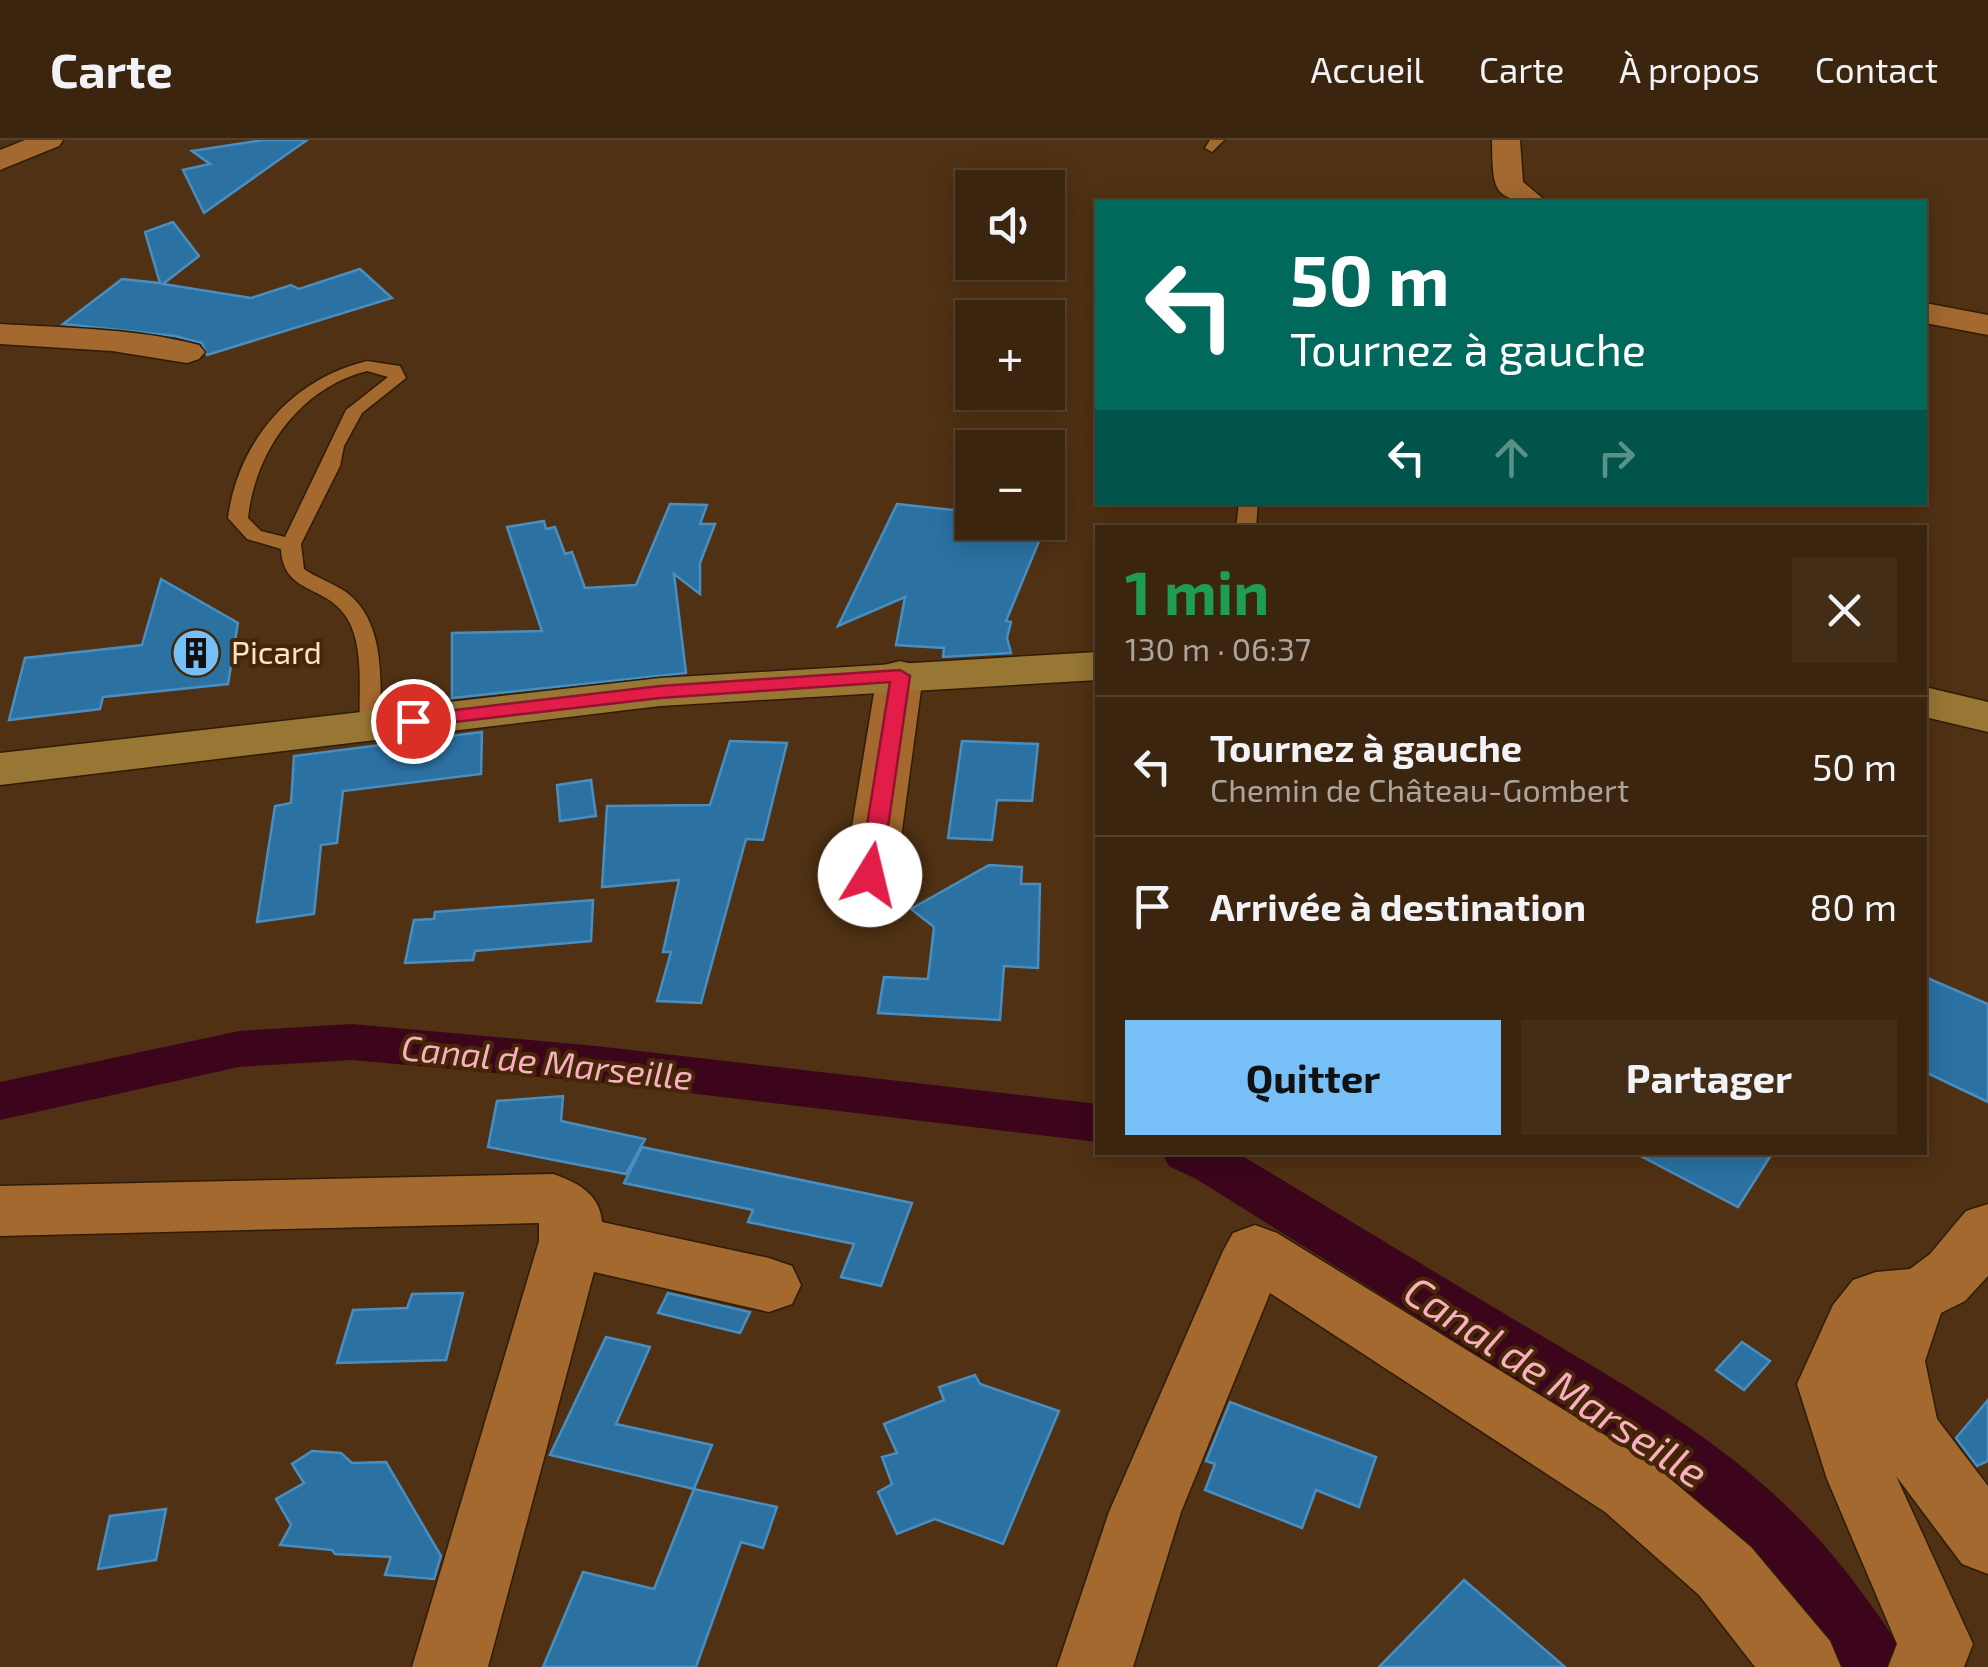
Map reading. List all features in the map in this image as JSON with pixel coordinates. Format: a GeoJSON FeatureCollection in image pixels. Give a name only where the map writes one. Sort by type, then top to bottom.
{"type":"FeatureCollection","features":[{"type":"Feature","properties":{"kind":"street"},"geometry":{"type":"LineString","coordinates":[[0,161],[49,140]]}},
{"type":"Feature","properties":{"kind":"street"},"geometry":{"type":"LineString","coordinates":[[1506,140],[1508,186],[1529,200]]}},
{"type":"Feature","properties":{"kind":"street"},"geometry":{"type":"LineString","coordinates":[[1927,313],[1988,325]]}},
{"type":"Feature","properties":{"kind":"street"},"geometry":{"type":"LineString","coordinates":[[0,334],[112,341],[186,352]]}},
{"type":"Feature","properties":{"kind":"street"},"geometry":{"type":"LineString","coordinates":[[0,769],[660,692],[1095,666]]}},
{"type":"Feature","properties":{"kind":"street"},"geometry":{"type":"LineString","coordinates":[[870,875],[900,676]]}},
{"type":"Feature","properties":{"kind":"street"},"geometry":{"type":"LineString","coordinates":[[1927,702],[1988,714]]}},
{"type":"Feature","properties":{"kind":"street"},"geometry":{"type":"LineString","coordinates":[[0,1211],[553,1198],[570,1213],[571,1242],[450,1667]]}},
{"type":"Feature","properties":{"kind":"street"},"geometry":{"type":"LineString","coordinates":[[1926,1667],[1934,1644],[1862,1479],[1831,1384],[1856,1324],[1876,1299],[1913,1300],[1947,1280],[1988,1229]]}},
{"type":"Feature","properties":{"kind":"street"},"geometry":{"type":"LineString","coordinates":[[571,1242],[769,1285]]}},
{"type":"Feature","properties":{"kind":"street"},"geometry":{"type":"LineString","coordinates":[[1094,1667],[1146,1512],[1255,1251],[1630,1489],[1725,1571],[1803,1667]]}},
{"type":"Feature","properties":{"kind":"street"},"geometry":{"type":"LineString","coordinates":[[1913,1300],[1892,1361],[1904,1429],[1941,1484],[1988,1540]]}},
{"type":"Feature","properties":{"kind":"lane"},"geometry":{"type":"LineString","coordinates":[[291,544],[269,542],[251,534],[238,518],[239,502],[258,449],[292,405],[322,384],[367,367],[394,370],[393,382],[355,410],[335,446],[332,466],[291,544],[296,572],[340,597],[360,622],[367,640],[371,726]]}},
{"type":"Feature","properties":{"kind":"building"},"geometry":{"type":"Polygon","coordinates":[[[263,140],[307,140],[204,213],[183,170],[210,164],[192,151],[263,140]]]}},
{"type":"Feature","properties":{"kind":"building"},"geometry":{"type":"Polygon","coordinates":[[[173,222],[199,256],[163,284],[251,298],[291,285],[299,289],[360,269],[392,298],[207,355],[202,343],[175,336],[63,324],[122,279],[160,283],[145,232],[173,222]]]}},
{"type":"Feature","properties":{"kind":"building"},"geometry":{"type":"Polygon","coordinates":[[[670,504],[707,505],[700,524],[715,524],[700,563],[700,594],[674,574],[686,673],[452,698],[452,633],[542,631],[507,527],[544,521],[546,529],[555,527],[565,554],[572,552],[585,588],[636,585],[670,504]]]}},
{"type":"Feature","properties":{"kind":"building"},"geometry":{"type":"Polygon","coordinates":[[[897,504],[955,510],[955,540],[1040,540],[1006,621],[1011,622],[1007,638],[1011,653],[943,657],[944,648],[896,645],[905,597],[838,626],[897,504]]]}},
{"type":"Feature","properties":{"kind":"building"},"geometry":{"type":"Polygon","coordinates":[[[161,579],[238,623],[228,684],[103,697],[100,709],[9,720],[25,658],[142,645],[161,579]]]}},
{"type":"Feature","properties":{"kind":"building"},"geometry":{"type":"Polygon","coordinates":[[[482,732],[481,774],[343,791],[337,843],[321,845],[314,914],[257,922],[275,806],[291,803],[294,756],[482,732]]]}},
{"type":"Feature","properties":{"kind":"building"},"geometry":{"type":"Polygon","coordinates":[[[730,741],[787,743],[763,840],[746,839],[701,1003],[657,1001],[671,952],[663,952],[679,880],[602,887],[607,806],[710,805],[730,741]]]}},
{"type":"Feature","properties":{"kind":"building"},"geometry":{"type":"Polygon","coordinates":[[[962,741],[1038,744],[1032,801],[997,800],[992,840],[948,838],[962,741]]]}},
{"type":"Feature","properties":{"kind":"building"},"geometry":{"type":"Polygon","coordinates":[[[591,780],[596,816],[560,821],[557,785],[591,780]]]}},
{"type":"Feature","properties":{"kind":"building"},"geometry":{"type":"Polygon","coordinates":[[[989,865],[1022,867],[1021,884],[1040,884],[1038,968],[1004,966],[1000,1020],[878,1013],[884,977],[928,979],[934,927],[911,909],[989,865]]]}},
{"type":"Feature","properties":{"kind":"building"},"geometry":{"type":"Polygon","coordinates":[[[593,900],[591,941],[475,951],[473,960],[405,963],[414,920],[434,919],[435,912],[593,900]]]}},
{"type":"Feature","properties":{"kind":"building"},"geometry":{"type":"Polygon","coordinates":[[[1927,978],[1988,1004],[1988,1102],[1927,1073],[1927,978]]]}},
{"type":"Feature","properties":{"kind":"building"},"geometry":{"type":"Polygon","coordinates":[[[563,1096],[561,1121],[645,1139],[626,1174],[488,1147],[497,1101],[563,1096]]]}},
{"type":"Feature","properties":{"kind":"building"},"geometry":{"type":"Polygon","coordinates":[[[642,1147],[912,1203],[881,1286],[841,1277],[854,1244],[748,1222],[753,1210],[624,1183],[642,1147]]]}},
{"type":"Feature","properties":{"kind":"building"},"geometry":{"type":"Polygon","coordinates":[[[1639,1155],[1771,1155],[1738,1207],[1639,1155]]]}},
{"type":"Feature","properties":{"kind":"building"},"geometry":{"type":"Polygon","coordinates":[[[463,1293],[446,1360],[337,1363],[353,1310],[407,1308],[412,1294],[463,1293]]]}},
{"type":"Feature","properties":{"kind":"building"},"geometry":{"type":"Polygon","coordinates":[[[668,1293],[750,1312],[740,1333],[658,1313],[668,1293]]]}},
{"type":"Feature","properties":{"kind":"building"},"geometry":{"type":"Polygon","coordinates":[[[606,1337],[650,1347],[616,1424],[712,1445],[694,1489],[550,1455],[606,1337]]]}},
{"type":"Feature","properties":{"kind":"building"},"geometry":{"type":"Polygon","coordinates":[[[1742,1342],[1770,1361],[1744,1390],[1716,1370],[1742,1342]]]}},
{"type":"Feature","properties":{"kind":"building"},"geometry":{"type":"Polygon","coordinates":[[[975,1375],[980,1384],[1059,1411],[1003,1544],[935,1519],[897,1534],[878,1492],[892,1484],[882,1457],[897,1453],[884,1424],[944,1400],[939,1387],[975,1375]]]}},
{"type":"Feature","properties":{"kind":"building"},"geometry":{"type":"Polygon","coordinates":[[[1988,1400],[1988,1461],[1977,1466],[1956,1438],[1988,1400]]]}},
{"type":"Feature","properties":{"kind":"building"},"geometry":{"type":"Polygon","coordinates":[[[1230,1402],[1376,1457],[1359,1507],[1316,1490],[1302,1528],[1205,1490],[1215,1464],[1206,1461],[1230,1402]]]}},
{"type":"Feature","properties":{"kind":"building"},"geometry":{"type":"Polygon","coordinates":[[[312,1451],[341,1453],[352,1463],[386,1462],[441,1556],[434,1579],[385,1575],[391,1557],[335,1554],[332,1550],[280,1545],[291,1525],[276,1499],[304,1483],[292,1464],[312,1451]]]}},
{"type":"Feature","properties":{"kind":"building"},"geometry":{"type":"Polygon","coordinates":[[[694,1489],[777,1507],[763,1548],[741,1542],[696,1667],[543,1667],[583,1572],[654,1589],[694,1489]]]}},
{"type":"Feature","properties":{"kind":"building"},"geometry":{"type":"Polygon","coordinates":[[[166,1509],[156,1560],[98,1569],[110,1516],[166,1509]]]}},
{"type":"Feature","properties":{"kind":"building"},"geometry":{"type":"Polygon","coordinates":[[[1464,1580],[1565,1667],[1379,1667],[1464,1580]]]}},
{"type":"Feature","properties":{"kind":"waterway","name":"Canal de Marseille"},"geometry":{"type":"LineString","coordinates":[[0,1101],[239,1049],[352,1042],[596,1064],[1095,1123]]}},
{"type":"Feature","properties":{"kind":"waterway","name":"Canal de Marseille"},"geometry":{"type":"LineString","coordinates":[[1193,1155],[1629,1419],[1727,1488],[1771,1529],[1823,1592],[1876,1667]]}},
{"type":"Feature","properties":{"kind":"place","name":"Picard"},"geometry":{"type":"Point","coordinates":[196,653]}},
{"type":"Feature","properties":{"kind":"route"},"geometry":{"type":"LineString","coordinates":[[413,721],[660,692],[900,676],[870,875]]}}]}
